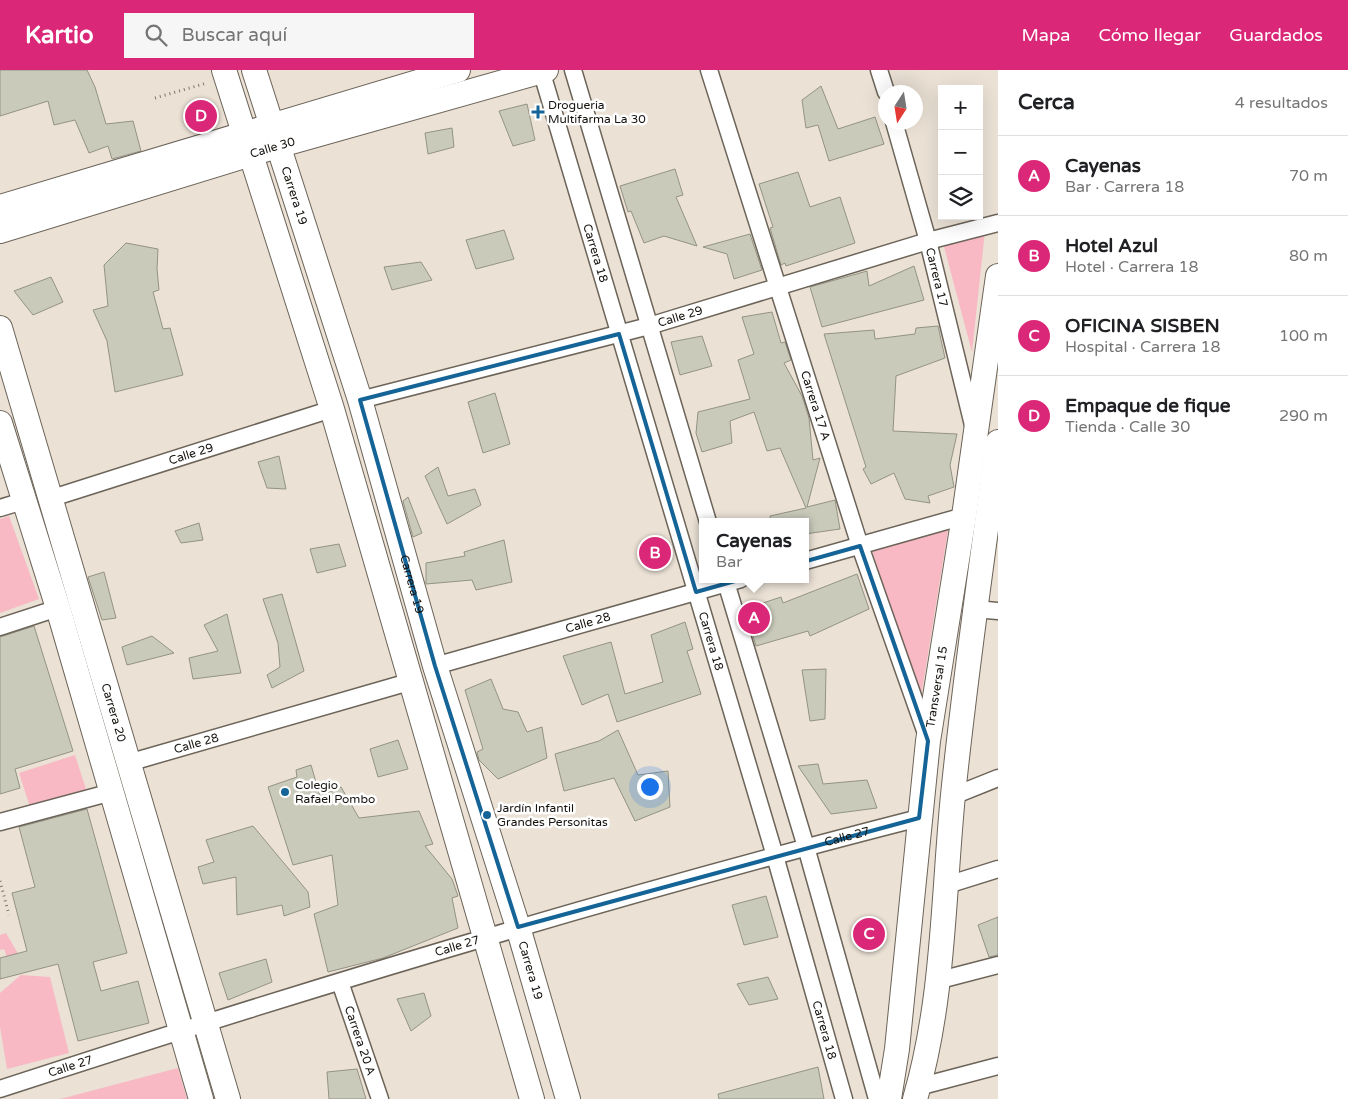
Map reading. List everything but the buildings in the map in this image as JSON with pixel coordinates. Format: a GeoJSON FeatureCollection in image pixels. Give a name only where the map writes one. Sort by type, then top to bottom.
{"type":"FeatureCollection","features":[{"type":"Feature","properties":{"kind":"main road","name":"Carrera 19"},"geometry":{"type":"LineString","coordinates":[[254,70],[360,400],[435,666],[518,927],[568,1099]]}},
{"type":"Feature","properties":{"kind":"main road","name":"Calle 30"},"geometry":{"type":"LineString","coordinates":[[274,135],[458,70]]}},
{"type":"Feature","properties":{"kind":"main road","name":"Calle 30"},"geometry":{"type":"LineString","coordinates":[[0,207],[274,135],[543,70]]}},
{"type":"Feature","properties":{"kind":"main road"},"geometry":{"type":"LineString","coordinates":[[225,73],[332,409],[409,682],[532,1099]]}},
{"type":"Feature","properties":{"kind":"main road","name":"Calle 30"},"geometry":{"type":"LineString","coordinates":[[0,232],[247,143]]}},
{"type":"Feature","properties":{"kind":"main road","name":"Transversal 15"},"geometry":{"type":"LineString","coordinates":[[889,1099],[897,1049],[918,818],[928,741],[964,516],[974,433],[998,276]]}},
{"type":"Feature","properties":{"kind":"main road","name":"Carrera 20"},"geometry":{"type":"LineString","coordinates":[[0,328],[49,499],[228,1099]]}},
{"type":"Feature","properties":{"kind":"main road","name":"Carrera 20"},"geometry":{"type":"LineString","coordinates":[[0,423],[58,608],[201,1099]]}},
{"type":"Feature","properties":{"kind":"main road"},"geometry":{"type":"LineString","coordinates":[[917,1093],[940,980],[953,796],[986,610],[997,455]]}},
{"type":"Feature","properties":{"kind":"street","name":"Carrera 18"},"geometry":{"type":"LineString","coordinates":[[543,70],[619,334],[775,856],[844,1099]]}},
{"type":"Feature","properties":{"kind":"street"},"geometry":{"type":"LineString","coordinates":[[573,70],[707,518]]}},
{"type":"Feature","properties":{"kind":"street","name":"Carrera 17 A"},"geometry":{"type":"LineString","coordinates":[[709,70],[860,546],[928,741]]}},
{"type":"Feature","properties":{"kind":"street"},"geometry":{"type":"LineString","coordinates":[[879,70],[884,85]]}},
{"type":"Feature","properties":{"kind":"street","name":"Carrera 17"},"geometry":{"type":"LineString","coordinates":[[896,130],[928,241],[974,433]]}},
{"type":"Feature","properties":{"kind":"street","name":"Calle 29"},"geometry":{"type":"LineString","coordinates":[[360,400],[649,326],[928,241],[998,224]]}},
{"type":"Feature","properties":{"kind":"street","name":"Calle 29"},"geometry":{"type":"LineString","coordinates":[[49,499],[332,409]]}},
{"type":"Feature","properties":{"kind":"street"},"geometry":{"type":"LineString","coordinates":[[0,508],[23,501]]}},
{"type":"Feature","properties":{"kind":"street"},"geometry":{"type":"LineString","coordinates":[[809,560],[964,516]]}},
{"type":"Feature","properties":{"kind":"street","name":"Calle 28"},"geometry":{"type":"LineString","coordinates":[[435,666],[725,583]]}},
{"type":"Feature","properties":{"kind":"street"},"geometry":{"type":"LineString","coordinates":[[732,583],[877,1099]]}},
{"type":"Feature","properties":{"kind":"street"},"geometry":{"type":"LineString","coordinates":[[0,627],[58,608]]}},
{"type":"Feature","properties":{"kind":"street","name":"Calle 28"},"geometry":{"type":"LineString","coordinates":[[128,763],[409,682]]}},
{"type":"Feature","properties":{"kind":"street"},"geometry":{"type":"LineString","coordinates":[[953,796],[998,778]]}},
{"type":"Feature","properties":{"kind":"street"},"geometry":{"type":"LineString","coordinates":[[0,822],[112,792]]}},
{"type":"Feature","properties":{"kind":"street","name":"Calle 27"},"geometry":{"type":"LineString","coordinates":[[0,1089],[181,1030],[484,937],[806,847],[918,818]]}},
{"type":"Feature","properties":{"kind":"street"},"geometry":{"type":"LineString","coordinates":[[946,885],[998,869]]}},
{"type":"Feature","properties":{"kind":"street"},"geometry":{"type":"LineString","coordinates":[[940,980],[998,965]]}},
{"type":"Feature","properties":{"kind":"street","name":"Carrera 20 A"},"geometry":{"type":"LineString","coordinates":[[340,982],[380,1099]]}},
{"type":"Feature","properties":{"kind":"street"},"geometry":{"type":"LineString","coordinates":[[917,1093],[998,1066]]}},
{"type":"Feature","properties":{"kind":"path"},"geometry":{"type":"LineString","coordinates":[[155,98],[225,73]]}},
{"type":"Feature","properties":{"kind":"path"},"geometry":{"type":"LineString","coordinates":[[0,881],[10,915]]}},
{"type":"Feature","properties":{"kind":"highlighted area"},"geometry":{"type":"Polygon","coordinates":[[[619,334],[696,592],[860,546],[928,741],[919,818],[518,927],[435,666],[360,400],[619,334]]]}},
{"type":"Feature","properties":{"kind":"shaded area"},"geometry":{"type":"Polygon","coordinates":[[[985,231],[972,352],[943,243],[985,231]]]}},
{"type":"Feature","properties":{"kind":"shaded area"},"geometry":{"type":"Polygon","coordinates":[[[9,516],[39,599],[0,613],[0,519],[9,516]]]}},
{"type":"Feature","properties":{"kind":"shaded area"},"geometry":{"type":"Polygon","coordinates":[[[949,524],[920,703],[871,547],[949,524]]]}},
{"type":"Feature","properties":{"kind":"shaded area"},"geometry":{"type":"Polygon","coordinates":[[[75,755],[86,789],[30,807],[19,773],[75,755]]]}},
{"type":"Feature","properties":{"kind":"shaded area"},"geometry":{"type":"Polygon","coordinates":[[[6,933],[24,964],[13,975],[4,949],[0,950],[0,935],[6,933]]]}},
{"type":"Feature","properties":{"kind":"shaded area"},"geometry":{"type":"Polygon","coordinates":[[[21,975],[50,977],[69,1053],[7,1069],[0,1027],[0,993],[21,975]]]}},
{"type":"Feature","properties":{"kind":"shaded area"},"geometry":{"type":"Polygon","coordinates":[[[178,1068],[187,1099],[60,1099],[178,1068]]]}},
{"type":"Feature","properties":{"kind":"place","name":"Drogueria Multifarma La 30"},"geometry":{"type":"Point","coordinates":[538,112]}},
{"type":"Feature","properties":{"kind":"place","name":"Empaque de fique"},"geometry":{"type":"Point","coordinates":[201,116]}},
{"type":"Feature","properties":{"kind":"place","name":"Hotel Azul"},"geometry":{"type":"Point","coordinates":[655,553]}},
{"type":"Feature","properties":{"kind":"place","name":"Cayenas"},"geometry":{"type":"Point","coordinates":[754,618]}},
{"type":"Feature","properties":{"kind":"place","name":"Colegio Rafael Pombo"},"geometry":{"type":"Point","coordinates":[285,792]}},
{"type":"Feature","properties":{"kind":"place","name":"Jardín Infantil Grandes Personitas"},"geometry":{"type":"Point","coordinates":[487,815]}},
{"type":"Feature","properties":{"kind":"place","name":"OFICINA SISBEN"},"geometry":{"type":"Point","coordinates":[869,934]}}]}
